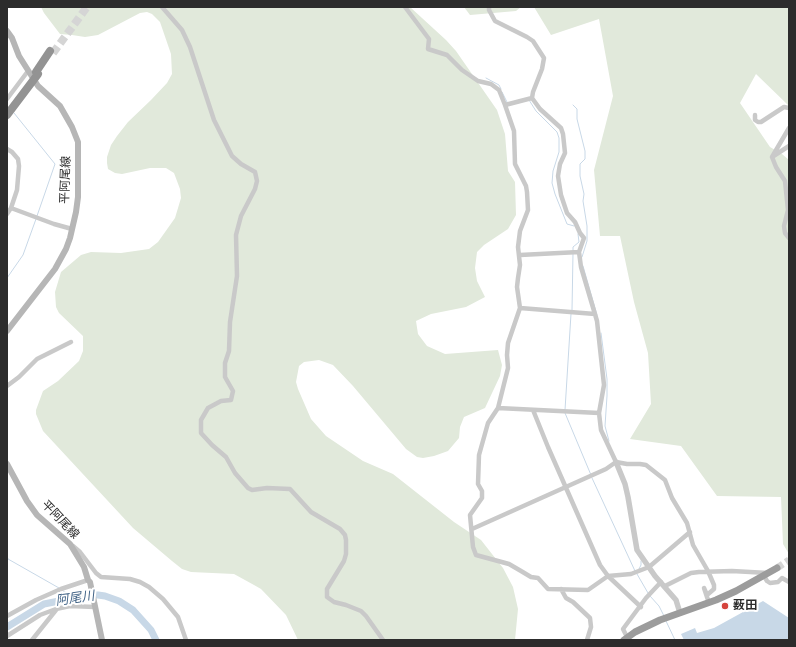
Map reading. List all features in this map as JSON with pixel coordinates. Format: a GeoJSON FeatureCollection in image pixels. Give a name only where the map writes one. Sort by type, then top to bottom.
{"type":"FeatureCollection","features":[{"type":"Feature","properties":{"kind":"highway"},"geometry":{"type":"LineString","coordinates":[[7,110],[34,72],[52,52]]}},
{"type":"Feature","properties":{"kind":"highway"},"geometry":{"type":"LineString","coordinates":[[7,115],[34,72]]}},
{"type":"Feature","properties":{"kind":"highway"},"geometry":{"type":"LineString","coordinates":[[626,638],[660,620],[709,603],[736,591],[767,575],[776,568]]}},
{"type":"Feature","properties":{"kind":"main road","name":"平阿尾線"},"geometry":{"type":"LineString","coordinates":[[7,31],[34,72],[38,86],[60,106],[76,135],[78,142],[78,197],[72,229],[66,249],[56,268],[7,331]]}},
{"type":"Feature","properties":{"kind":"main road","name":"平阿尾線"},"geometry":{"type":"LineString","coordinates":[[7,464],[27,501],[37,515],[70,544],[84,567],[89,581],[102,640]]}},
{"type":"Feature","properties":{"kind":"street"},"geometry":{"type":"LineString","coordinates":[[162,7],[182,30],[190,47],[214,120],[232,156],[254,172],[257,181],[255,189],[240,216],[236,234],[237,276],[230,322],[229,351],[225,363],[225,377],[233,391],[231,400],[221,401],[208,408],[201,420],[201,433],[226,457],[235,473],[248,488],[252,490],[267,488],[290,489],[311,512],[340,529],[345,535],[346,554],[344,561],[327,589],[327,597],[334,602],[346,604],[361,611],[383,640]]}},
{"type":"Feature","properties":{"kind":"street"},"geometry":{"type":"LineString","coordinates":[[405,7],[429,39],[428,48],[447,55],[462,70],[478,81],[490,84],[499,90],[506,105],[514,131],[515,164],[526,186],[527,192],[528,210],[520,231],[519,239],[520,265],[517,287],[520,308],[508,343],[506,355],[508,368],[498,408],[488,423],[479,454],[478,484],[482,491],[482,498],[470,515],[473,547],[476,555],[509,564],[526,574],[538,578],[548,589],[588,590],[608,576],[631,574],[649,567],[690,532]]}},
{"type":"Feature","properties":{"kind":"street"},"geometry":{"type":"LineString","coordinates":[[489,7],[495,21],[528,37],[533,41],[544,58],[532,98],[561,128],[563,134],[565,153],[560,164],[558,176],[561,194],[567,213],[575,222],[584,238],[579,252],[581,267],[595,314],[604,386],[599,413],[601,430],[625,484],[637,550],[676,600],[680,613]]}},
{"type":"Feature","properties":{"kind":"street"},"geometry":{"type":"LineString","coordinates":[[7,99],[34,72]]}},
{"type":"Feature","properties":{"kind":"street"},"geometry":{"type":"LineString","coordinates":[[506,105],[532,98]]}},
{"type":"Feature","properties":{"kind":"street"},"geometry":{"type":"LineString","coordinates":[[755,115],[755,120],[761,122],[784,107],[789,108]]}},
{"type":"Feature","properties":{"kind":"street"},"geometry":{"type":"LineString","coordinates":[[772,157],[789,128]]}},
{"type":"Feature","properties":{"kind":"street"},"geometry":{"type":"LineString","coordinates":[[772,157],[789,146]]}},
{"type":"Feature","properties":{"kind":"street"},"geometry":{"type":"LineString","coordinates":[[7,149],[18,159],[19,166],[17,190],[11,208],[7,214]]}},
{"type":"Feature","properties":{"kind":"street"},"geometry":{"type":"LineString","coordinates":[[772,157],[785,181],[788,210],[784,226],[785,233],[789,238]]}},
{"type":"Feature","properties":{"kind":"street"},"geometry":{"type":"LineString","coordinates":[[11,208],[72,229]]}},
{"type":"Feature","properties":{"kind":"street"},"geometry":{"type":"LineString","coordinates":[[520,255],[579,252]]}},
{"type":"Feature","properties":{"kind":"street"},"geometry":{"type":"LineString","coordinates":[[520,308],[595,314]]}},
{"type":"Feature","properties":{"kind":"street"},"geometry":{"type":"LineString","coordinates":[[7,386],[19,377],[37,359],[71,342]]}},
{"type":"Feature","properties":{"kind":"street"},"geometry":{"type":"LineString","coordinates":[[498,408],[599,413]]}},
{"type":"Feature","properties":{"kind":"street"},"geometry":{"type":"LineString","coordinates":[[533,410],[600,565],[608,576],[641,607]]}},
{"type":"Feature","properties":{"kind":"street"},"geometry":{"type":"LineString","coordinates":[[472,529],[606,469],[616,462],[646,465],[665,480],[690,532],[693,545],[708,571],[714,586],[714,589],[707,595],[704,588],[709,603]]}},
{"type":"Feature","properties":{"kind":"street"},"geometry":{"type":"LineString","coordinates":[[70,544],[80,552],[96,573],[101,577],[130,579],[149,587],[163,599],[178,617],[186,640]]}},
{"type":"Feature","properties":{"kind":"street"},"geometry":{"type":"LineString","coordinates":[[626,638],[623,629],[654,589],[663,584],[691,574],[708,571],[748,571],[767,575],[767,581],[770,583],[778,582],[782,578],[789,582]]}},
{"type":"Feature","properties":{"kind":"street"},"geometry":{"type":"LineString","coordinates":[[7,616],[36,600],[89,581]]}},
{"type":"Feature","properties":{"kind":"street"},"geometry":{"type":"LineString","coordinates":[[561,589],[566,598],[573,602],[590,618],[592,627],[587,640]]}},
{"type":"Feature","properties":{"kind":"street"},"geometry":{"type":"LineString","coordinates":[[7,636],[40,615],[56,609],[70,606],[95,606]]}},
{"type":"Feature","properties":{"kind":"street"},"geometry":{"type":"LineString","coordinates":[[32,640],[56,609]]}},
{"type":"Feature","properties":{"kind":"shaded area"},"geometry":{"type":"Polygon","coordinates":[[[41,7],[410,7],[456,51],[497,110],[505,134],[508,171],[515,182],[516,215],[508,229],[484,245],[477,252],[475,268],[477,281],[485,297],[466,307],[431,314],[416,321],[418,334],[427,346],[445,354],[498,350],[502,365],[500,376],[485,408],[464,417],[460,427],[459,438],[448,451],[423,458],[417,457],[406,449],[353,386],[333,365],[319,360],[304,362],[299,366],[296,382],[311,419],[326,436],[363,461],[393,474],[454,522],[481,540],[503,568],[513,587],[518,609],[515,640],[298,640],[286,615],[261,589],[234,574],[191,572],[182,569],[172,561],[133,528],[43,431],[36,414],[36,410],[43,391],[58,381],[79,361],[83,351],[83,336],[59,313],[56,307],[55,292],[61,272],[81,255],[91,252],[121,253],[149,249],[158,242],[175,218],[181,198],[180,189],[174,173],[166,168],[150,168],[122,174],[115,173],[108,169],[107,163],[107,157],[111,145],[117,136],[128,122],[167,83],[172,74],[171,54],[160,22],[152,14],[147,12],[140,13],[98,35],[85,37],[60,34],[41,7]]]}},
{"type":"Feature","properties":{"kind":"shaded area"},"geometry":{"type":"Polygon","coordinates":[[[464,7],[521,7],[516,11],[470,15],[464,7]]]}},
{"type":"Feature","properties":{"kind":"shaded area"},"geometry":{"type":"Polygon","coordinates":[[[534,7],[789,7],[789,106],[756,74],[740,103],[770,147],[789,160],[789,554],[783,544],[781,497],[717,496],[681,446],[630,439],[651,404],[648,353],[634,302],[620,236],[600,236],[594,170],[613,96],[599,19],[551,35],[534,7]]]}},
{"type":"Feature","properties":{"kind":"water"},"geometry":{"type":"Polygon","coordinates":[[[763,601],[789,618],[789,640],[684,640],[681,634],[695,628],[697,633],[714,628],[763,601]]]}},
{"type":"Feature","properties":{"kind":"waterway"},"geometry":{"type":"LineString","coordinates":[[486,78],[499,85],[501,89]]}},
{"type":"Feature","properties":{"kind":"waterway"},"geometry":{"type":"LineString","coordinates":[[502,92],[507,102]]}},
{"type":"Feature","properties":{"kind":"waterway"},"geometry":{"type":"LineString","coordinates":[[529,100],[536,111],[557,132],[559,138],[559,152],[553,171],[552,183],[567,224],[574,226]]}},
{"type":"Feature","properties":{"kind":"waterway"},"geometry":{"type":"LineString","coordinates":[[573,105],[577,109],[577,119],[585,151],[585,159],[580,164],[580,176],[584,194],[583,201],[587,226],[587,241],[582,257]]}},
{"type":"Feature","properties":{"kind":"waterway"},"geometry":{"type":"LineString","coordinates":[[14,113],[55,164],[37,216]]}},
{"type":"Feature","properties":{"kind":"waterway"},"geometry":{"type":"LineString","coordinates":[[7,278],[23,255],[36,219]]}},
{"type":"Feature","properties":{"kind":"waterway"},"geometry":{"type":"LineString","coordinates":[[573,251],[573,247],[579,242],[578,234]]}},
{"type":"Feature","properties":{"kind":"waterway"},"geometry":{"type":"LineString","coordinates":[[572,310],[573,254]]}},
{"type":"Feature","properties":{"kind":"waterway"},"geometry":{"type":"LineString","coordinates":[[583,266],[597,315]]}},
{"type":"Feature","properties":{"kind":"waterway"},"geometry":{"type":"LineString","coordinates":[[565,410],[571,314]]}},
{"type":"Feature","properties":{"kind":"waterway"},"geometry":{"type":"LineString","coordinates":[[601,333],[607,379],[605,426],[609,441]]}},
{"type":"Feature","properties":{"kind":"waterway"},"geometry":{"type":"LineString","coordinates":[[565,413],[591,475]]}},
{"type":"Feature","properties":{"kind":"waterway"},"geometry":{"type":"LineString","coordinates":[[592,478],[635,571]]}},
{"type":"Feature","properties":{"kind":"waterway"},"geometry":{"type":"LineString","coordinates":[[7,556],[8,559],[59,588]]}},
{"type":"Feature","properties":{"kind":"waterway"},"geometry":{"type":"LineString","coordinates":[[639,569],[641,561]]}},
{"type":"Feature","properties":{"kind":"waterway"},"geometry":{"type":"LineString","coordinates":[[637,574],[648,593]]}},
{"type":"Feature","properties":{"kind":"waterway"},"geometry":{"type":"LineString","coordinates":[[63,591],[75,597]]}},
{"type":"Feature","properties":{"kind":"waterway","name":"阿尾川"},"geometry":{"type":"LineString","coordinates":[[7,627],[44,604],[89,595],[98,595],[119,601],[133,610],[151,630],[156,640]]}},
{"type":"Feature","properties":{"kind":"waterway"},"geometry":{"type":"LineString","coordinates":[[650,596],[659,606],[664,616]]}},
{"type":"Feature","properties":{"kind":"waterway"},"geometry":{"type":"LineString","coordinates":[[666,621],[675,640]]}},
{"type":"Feature","properties":{"kind":"tunnel"},"geometry":{"type":"LineString","coordinates":[[53,53],[87,7]]}},
{"type":"Feature","properties":{"kind":"tunnel"},"geometry":{"type":"LineString","coordinates":[[777,568],[789,560]]}},
{"type":"Feature","properties":{"kind":"place","name":"薮田"},"geometry":{"type":"Point","coordinates":[725,606]}}]}
